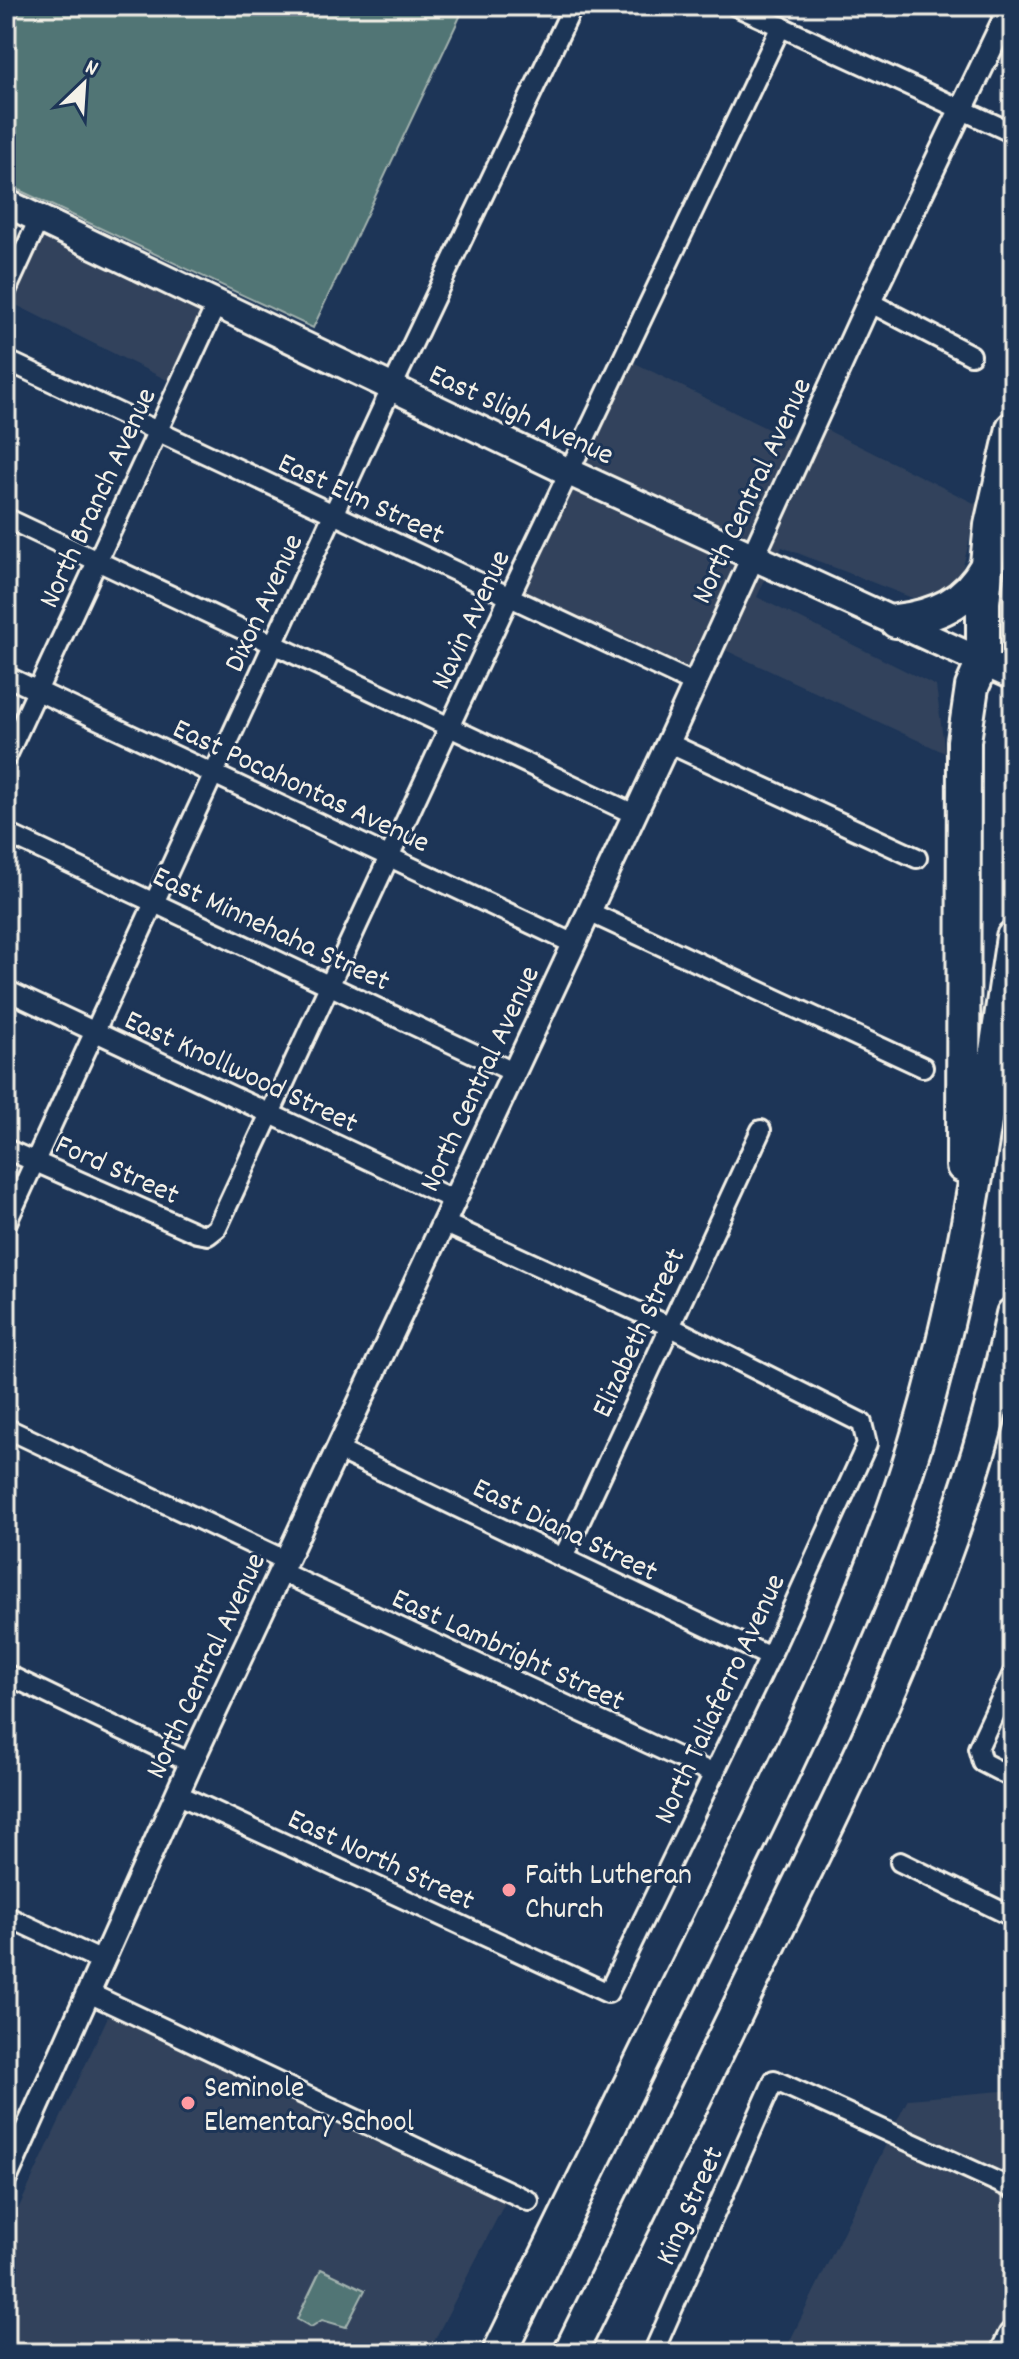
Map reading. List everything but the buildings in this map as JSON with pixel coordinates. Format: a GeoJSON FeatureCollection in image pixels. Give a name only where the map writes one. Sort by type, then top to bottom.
{"type":"FeatureCollection","features":[{"type":"Feature","properties":{"kind":"highway"},"geometry":{"type":"LineString","coordinates":[[968,1236],[962,1144],[964,741],[972,687],[983,662],[986,567],[991,525],[1013,428]]}},
{"type":"Feature","properties":{"kind":"highway"},"geometry":{"type":"LineString","coordinates":[[896,621],[919,618],[955,604],[967,595],[986,567]]}},
{"type":"Feature","properties":{"kind":"highway"},"geometry":{"type":"LineString","coordinates":[[499,2353],[770,1800],[852,1619],[882,1543],[929,1400],[968,1236],[1013,937]]}},
{"type":"Feature","properties":{"kind":"highway"},"geometry":{"type":"LineString","coordinates":[[570,2353],[846,1787],[915,1635],[962,1508],[1000,1379],[1013,1314]]}},
{"type":"Feature","properties":{"kind":"highway"},"geometry":{"type":"LineString","coordinates":[[1000,1379],[1013,1349]]}},
{"type":"Feature","properties":{"kind":"main road","name":"East Sligh Avenue"},"geometry":{"type":"LineString","coordinates":[[6,203],[569,472],[1013,676]]}},
{"type":"Feature","properties":{"kind":"main road"},"geometry":{"type":"LineString","coordinates":[[1005,2353],[1013,2336]]}},
{"type":"Feature","properties":{"kind":"street","name":"Dixon Avenue"},"geometry":{"type":"LineString","coordinates":[[6,1224],[392,386],[573,6]]}},
{"type":"Feature","properties":{"kind":"street"},"geometry":{"type":"LineString","coordinates":[[738,6],[1013,133]]}},
{"type":"Feature","properties":{"kind":"street","name":"North Central Avenue"},"geometry":{"type":"LineString","coordinates":[[9,2164],[191,1763],[668,743],[869,302],[1011,6]]}},
{"type":"Feature","properties":{"kind":"street","name":"Navin Avenue"},"geometry":{"type":"LineString","coordinates":[[208,1235],[217,1228],[272,1115],[509,598],[781,26]]}},
{"type":"Feature","properties":{"kind":"street"},"geometry":{"type":"LineString","coordinates":[[6,291],[39,219]]}},
{"type":"Feature","properties":{"kind":"street"},"geometry":{"type":"LineString","coordinates":[[869,302],[971,355]]}},
{"type":"Feature","properties":{"kind":"street","name":"North Branch Avenue"},"geometry":{"type":"LineString","coordinates":[[6,758],[217,303]]}},
{"type":"Feature","properties":{"kind":"street","name":"East Elm Street"},"geometry":{"type":"LineString","coordinates":[[6,360],[695,684]]}},
{"type":"Feature","properties":{"kind":"street"},"geometry":{"type":"LineString","coordinates":[[6,518],[634,814]]}},
{"type":"Feature","properties":{"kind":"street","name":"East Pocahontas Avenue"},"geometry":{"type":"LineString","coordinates":[[6,676],[574,944]]}},
{"type":"Feature","properties":{"kind":"street"},"geometry":{"type":"LineString","coordinates":[[668,743],[917,858]]}},
{"type":"Feature","properties":{"kind":"street","name":"East Minnehaha Street"},"geometry":{"type":"LineString","coordinates":[[6,833],[513,1072]]}},
{"type":"Feature","properties":{"kind":"street"},"geometry":{"type":"LineString","coordinates":[[589,912],[923,1067]]}},
{"type":"Feature","properties":{"kind":"street","name":"East Knollwood Street"},"geometry":{"type":"LineString","coordinates":[[6,990],[454,1200]]}},
{"type":"Feature","properties":{"kind":"street","name":"Elizabeth Street"},"geometry":{"type":"LineString","coordinates":[[563,1558],[761,1130]]}},
{"type":"Feature","properties":{"kind":"street","name":"Ford Street"},"geometry":{"type":"LineString","coordinates":[[6,1149],[197,1233],[208,1235]]}},
{"type":"Feature","properties":{"kind":"street"},"geometry":{"type":"LineString","coordinates":[[444,1223],[671,1327]]}},
{"type":"Feature","properties":{"kind":"street","name":"North Taliaferro Avenue"},"geometry":{"type":"LineString","coordinates":[[608,1993],[770,1657],[867,1444],[862,1423],[671,1327]]}},
{"type":"Feature","properties":{"kind":"street","name":"East Lambright Street"},"geometry":{"type":"LineString","coordinates":[[6,1428],[714,1774]]}},
{"type":"Feature","properties":{"kind":"street","name":"East Diana Street"},"geometry":{"type":"LineString","coordinates":[[338,1450],[770,1657]]}},
{"type":"Feature","properties":{"kind":"street"},"geometry":{"type":"LineString","coordinates":[[1013,1673],[978,1748],[982,1762],[1013,1778]]}},
{"type":"Feature","properties":{"kind":"street"},"geometry":{"type":"LineString","coordinates":[[6,1674],[191,1763]]}},
{"type":"Feature","properties":{"kind":"street","name":"East North Street"},"geometry":{"type":"LineString","coordinates":[[177,1794],[608,1993]]}},
{"type":"Feature","properties":{"kind":"street"},"geometry":{"type":"LineString","coordinates":[[900,1862],[1013,1917]]}},
{"type":"Feature","properties":{"kind":"street"},"geometry":{"type":"LineString","coordinates":[[6,1916],[102,1961]]}},
{"type":"Feature","properties":{"kind":"street"},"geometry":{"type":"LineString","coordinates":[[89,1993],[529,2201]]}},
{"type":"Feature","properties":{"kind":"street","name":"King Street"},"geometry":{"type":"LineString","coordinates":[[653,2353],[774,2080],[1013,2189]]}},
{"type":"Feature","properties":{"kind":"shaded area"},"geometry":{"type":"Polygon","coordinates":[[[43,232],[205,308],[171,382],[10,302],[43,232]]]}},
{"type":"Feature","properties":{"kind":"shaded area"},"geometry":{"type":"Polygon","coordinates":[[[631,361],[788,439],[806,419],[749,543],[581,467],[631,361]]]}},
{"type":"Feature","properties":{"kind":"shaded area"},"geometry":{"type":"Polygon","coordinates":[[[821,427],[978,505],[957,591],[920,601],[782,547],[777,556],[764,550],[821,427]]]}},
{"type":"Feature","properties":{"kind":"shaded area"},"geometry":{"type":"Polygon","coordinates":[[[573,484],[741,561],[691,671],[521,593],[573,484]]]}},
{"type":"Feature","properties":{"kind":"shaded area"},"geometry":{"type":"Polygon","coordinates":[[[757,568],[768,573],[757,597],[936,686],[945,753],[721,648],[757,568]]]}},
{"type":"Feature","properties":{"kind":"shaded area","name":"Seminole Elementary School"},"geometry":{"type":"Polygon","coordinates":[[[111,2010],[508,2197],[428,2353],[6,2353],[6,2235],[111,2010]]]}},
{"type":"Feature","properties":{"kind":"shaded area"},"geometry":{"type":"Polygon","coordinates":[[[1013,2090],[1013,2178],[895,2125],[908,2099],[1013,2090]]]}},
{"type":"Feature","properties":{"kind":"shaded area"},"geometry":{"type":"Polygon","coordinates":[[[887,2142],[1013,2200],[1013,2317],[996,2353],[784,2353],[887,2142]]]}},
{"type":"Feature","properties":{"kind":"green space"},"geometry":{"type":"Polygon","coordinates":[[[6,6],[465,6],[313,328],[6,184],[6,6]]]}},
{"type":"Feature","properties":{"kind":"green space"},"geometry":{"type":"Polygon","coordinates":[[[321,2269],[365,2290],[346,2327],[322,2320],[311,2327],[297,2319],[321,2269]]]}},
{"type":"Feature","properties":{"kind":"place","name":"Faith Lutheran Church"},"geometry":{"type":"Point","coordinates":[509,1890]}},
{"type":"Feature","properties":{"kind":"place","name":"Seminole Elementary School"},"geometry":{"type":"Point","coordinates":[188,2103]}}]}
